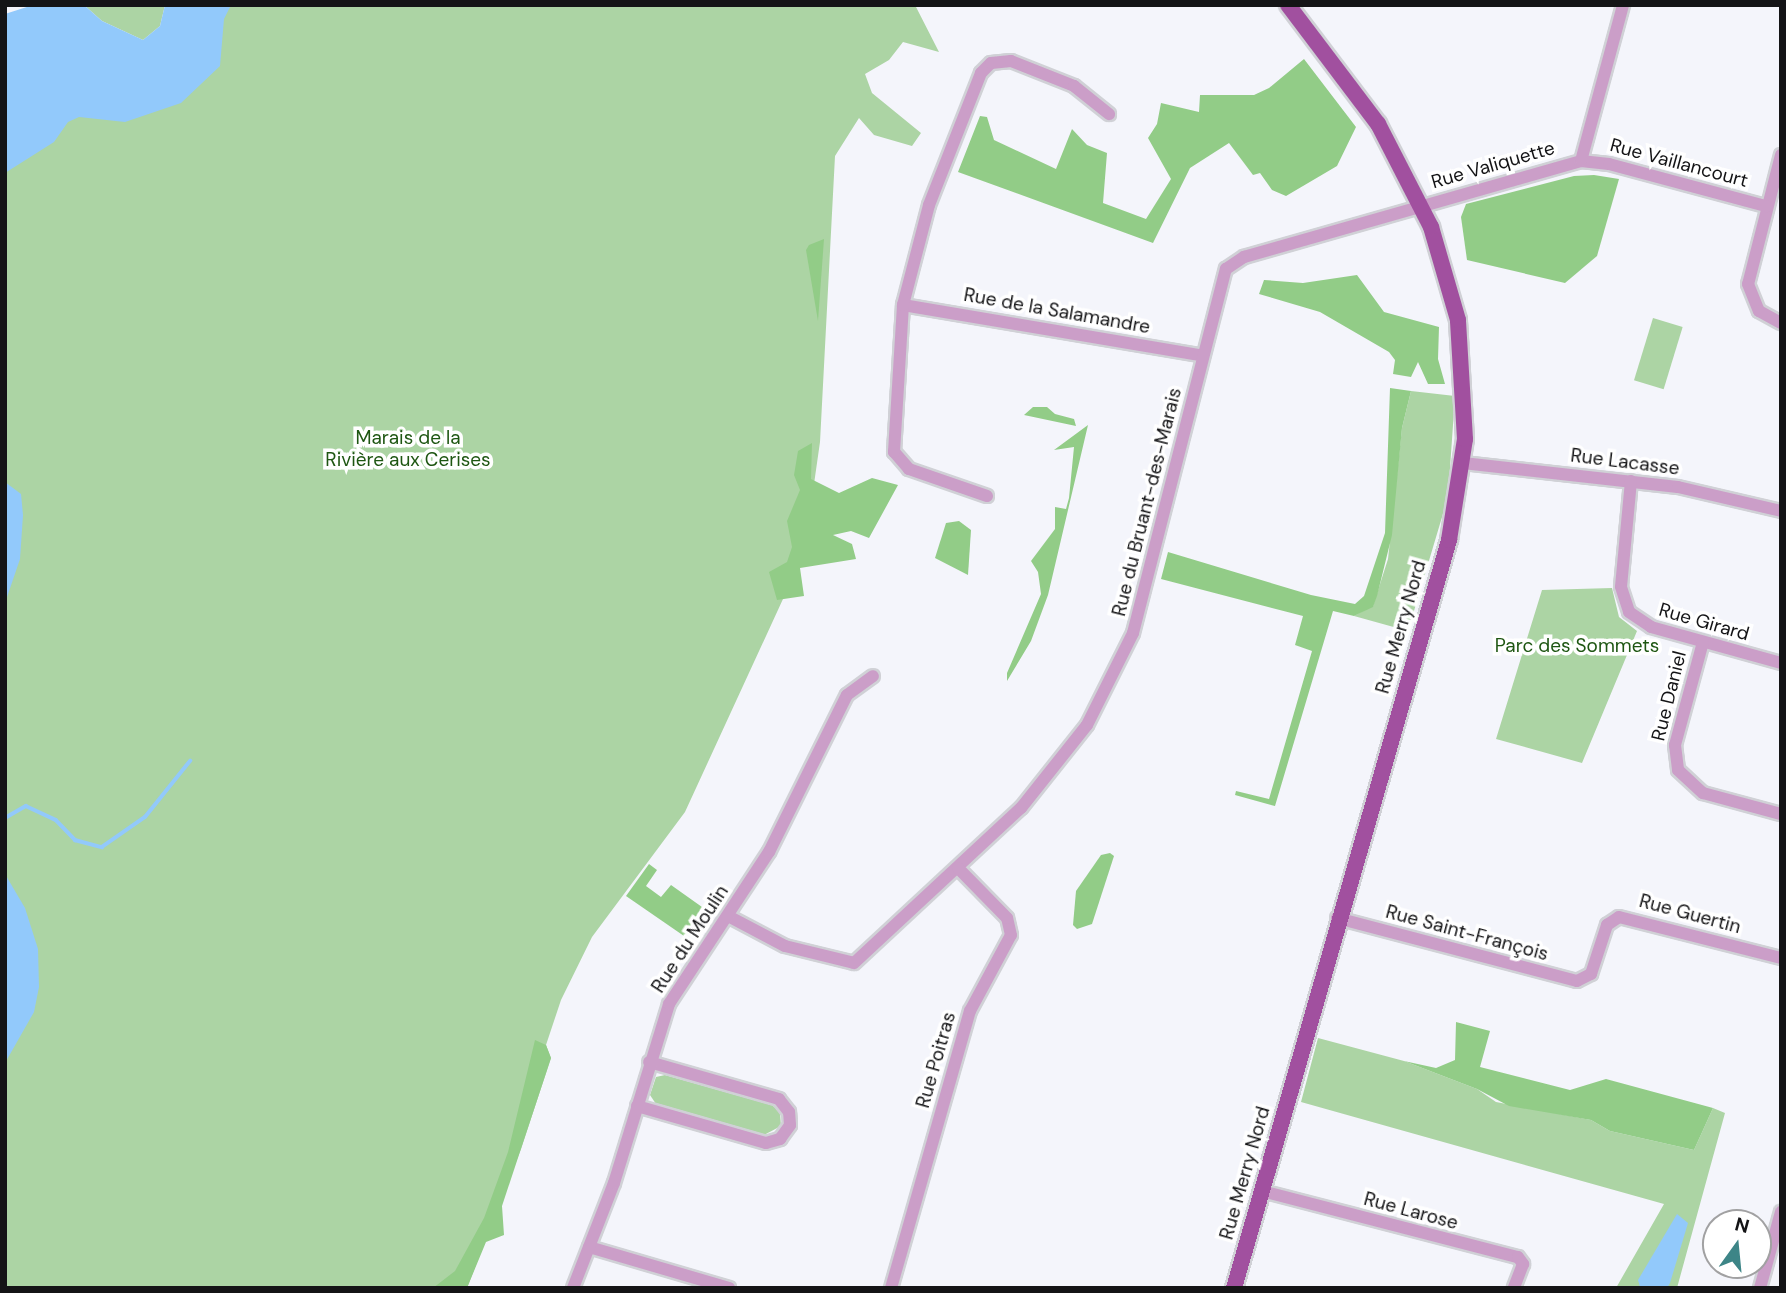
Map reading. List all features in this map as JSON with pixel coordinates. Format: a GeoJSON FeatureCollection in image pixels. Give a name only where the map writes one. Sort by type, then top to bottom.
{"type":"FeatureCollection","features":[{"type":"Feature","properties":{"kind":"main road","name":"Rue Merry Nord"},"geometry":{"type":"LineString","coordinates":[[1234,1288],[1337,918],[1446,550],[1463,463],[1465,391],[1460,331],[1447,273],[1422,205],[1378,124],[1288,5]]}},
{"type":"Feature","properties":{"kind":"street","name":"Rue Valiquette"},"geometry":{"type":"LineString","coordinates":[[1422,205],[1581,161],[1623,5]]}},
{"type":"Feature","properties":{"kind":"street"},"geometry":{"type":"LineString","coordinates":[[987,496],[909,469],[896,457],[904,305],[932,195],[987,65],[1011,61],[1074,86],[1109,114]]}},
{"type":"Feature","properties":{"kind":"street"},"geometry":{"type":"LineString","coordinates":[[1781,155],[1766,206],[1748,291],[1759,311],[1781,323]]}},
{"type":"Feature","properties":{"kind":"street","name":"Rue Vaillancourt"},"geometry":{"type":"LineString","coordinates":[[1581,161],[1609,164],[1766,206]]}},
{"type":"Feature","properties":{"kind":"street","name":"Rue du Bruant-des-Marais"},"geometry":{"type":"LineString","coordinates":[[728,916],[785,946],[854,963],[1030,798],[1062,760],[1121,663],[1151,576],[1222,276],[1231,264],[1422,205]]}},
{"type":"Feature","properties":{"kind":"street","name":"Rue de la Salamandre"},"geometry":{"type":"LineString","coordinates":[[904,305],[1203,356]]}},
{"type":"Feature","properties":{"kind":"street","name":"Rue Lacasse"},"geometry":{"type":"LineString","coordinates":[[1463,463],[1631,481],[1781,511]]}},
{"type":"Feature","properties":{"kind":"street","name":"Rue Girard"},"geometry":{"type":"LineString","coordinates":[[1631,481],[1621,587],[1624,605],[1643,624],[1781,663]]}},
{"type":"Feature","properties":{"kind":"street","name":"Rue Daniel"},"geometry":{"type":"LineString","coordinates":[[1703,642],[1675,745],[1678,770],[1688,784],[1703,793],[1781,814]]}},
{"type":"Feature","properties":{"kind":"street","name":"Rue du Moulin"},"geometry":{"type":"LineString","coordinates":[[573,1288],[637,1107],[649,1062],[678,987],[728,916],[796,804],[848,695],[873,676]]}},
{"type":"Feature","properties":{"kind":"street","name":"Rue Poitras"},"geometry":{"type":"LineString","coordinates":[[891,1288],[970,1011],[1012,935],[1007,918],[958,868]]}},
{"type":"Feature","properties":{"kind":"street","name":"Rue Guertin"},"geometry":{"type":"LineString","coordinates":[[1587,978],[1607,925],[1619,917],[1781,958]]}},
{"type":"Feature","properties":{"kind":"street","name":"Rue Saint-François"},"geometry":{"type":"LineString","coordinates":[[1337,918],[1571,980],[1587,978]]}},
{"type":"Feature","properties":{"kind":"street"},"geometry":{"type":"LineString","coordinates":[[637,1107],[763,1142],[780,1139],[790,1125],[789,1112],[779,1099],[649,1062]]}},
{"type":"Feature","properties":{"kind":"street","name":"Rue Larose"},"geometry":{"type":"LineString","coordinates":[[1262,1191],[1518,1257],[1523,1264],[1514,1288]]}},
{"type":"Feature","properties":{"kind":"street"},"geometry":{"type":"LineString","coordinates":[[1760,1288],[1781,1212]]}},
{"type":"Feature","properties":{"kind":"street"},"geometry":{"type":"LineString","coordinates":[[589,1247],[729,1288]]}},
{"type":"Feature","properties":{"kind":"green space"},"geometry":{"type":"Polygon","coordinates":[[[84,5],[165,5],[160,26],[143,40],[102,21],[84,5]]]}},
{"type":"Feature","properties":{"kind":"green space","name":"Marais de la Rivière aux Cerises"},"geometry":{"type":"Polygon","coordinates":[[[202,5],[915,5],[939,52],[903,42],[889,60],[865,74],[872,93],[921,133],[912,146],[874,135],[859,118],[835,156],[820,442],[813,491],[783,599],[685,812],[592,937],[561,1000],[546,1045],[551,1058],[521,1149],[467,1288],[5,1288],[5,80],[97,92],[202,5]]]}},
{"type":"Feature","properties":{"kind":"green space"},"geometry":{"type":"Polygon","coordinates":[[[1304,59],[1356,127],[1337,166],[1286,196],[1272,190],[1260,173],[1253,175],[1229,143],[1190,168],[1153,243],[958,172],[980,116],[987,117],[994,140],[1056,169],[1072,129],[1087,145],[1107,153],[1103,203],[1146,219],[1171,179],[1148,138],[1157,124],[1161,103],[1199,112],[1200,95],[1254,95],[1269,88],[1304,59]]]}},
{"type":"Feature","properties":{"kind":"green space"},"geometry":{"type":"Polygon","coordinates":[[[1594,175],[1619,179],[1597,256],[1565,283],[1467,260],[1461,217],[1466,204],[1574,176],[1594,175]]]}},
{"type":"Feature","properties":{"kind":"green space"},"geometry":{"type":"Polygon","coordinates":[[[824,239],[818,321],[806,250],[809,245],[824,239]]]}},
{"type":"Feature","properties":{"kind":"green space"},"geometry":{"type":"Polygon","coordinates":[[[1357,275],[1384,312],[1439,327],[1438,359],[1445,384],[1428,384],[1418,362],[1411,377],[1393,374],[1395,360],[1389,352],[1320,312],[1259,294],[1264,280],[1303,283],[1357,275]]]}},
{"type":"Feature","properties":{"kind":"green space"},"geometry":{"type":"Polygon","coordinates":[[[1653,318],[1683,327],[1664,389],[1634,380],[1653,318]]]}},
{"type":"Feature","properties":{"kind":"green space"},"geometry":{"type":"Polygon","coordinates":[[[1390,388],[1411,391],[1402,428],[1392,535],[1373,607],[1354,616],[1333,611],[1275,806],[1235,795],[1236,791],[1269,799],[1312,651],[1295,645],[1303,616],[1161,579],[1168,552],[1311,595],[1355,604],[1364,596],[1385,533],[1390,388]]]}},
{"type":"Feature","properties":{"kind":"green space"},"geometry":{"type":"Polygon","coordinates":[[[1411,391],[1455,396],[1448,497],[1408,631],[1354,616],[1373,606],[1388,559],[1402,428],[1411,391]]]}},
{"type":"Feature","properties":{"kind":"green space"},"geometry":{"type":"Polygon","coordinates":[[[1033,407],[1047,407],[1055,414],[1074,419],[1076,426],[1024,415],[1033,407]]]}},
{"type":"Feature","properties":{"kind":"green space"},"geometry":{"type":"Polygon","coordinates":[[[1088,425],[1048,595],[1031,641],[1007,681],[1007,673],[1041,594],[1038,572],[1031,561],[1055,529],[1055,507],[1066,509],[1069,498],[1074,447],[1054,450],[1088,425]]]}},
{"type":"Feature","properties":{"kind":"green space"},"geometry":{"type":"Polygon","coordinates":[[[812,443],[811,479],[839,493],[872,478],[898,485],[869,538],[851,531],[833,535],[852,544],[856,559],[800,568],[804,596],[777,600],[769,572],[787,562],[792,547],[787,521],[800,490],[794,475],[798,451],[812,443]]]}},
{"type":"Feature","properties":{"kind":"green space"},"geometry":{"type":"Polygon","coordinates":[[[959,521],[971,530],[968,575],[935,558],[946,523],[959,521]]]}},
{"type":"Feature","properties":{"kind":"green space","name":"Parc des Sommets"},"geometry":{"type":"Polygon","coordinates":[[[1612,588],[1619,617],[1637,631],[1582,763],[1496,739],[1542,590],[1612,588]]]}},
{"type":"Feature","properties":{"kind":"green space"},"geometry":{"type":"Polygon","coordinates":[[[1110,853],[1114,856],[1092,924],[1077,929],[1073,925],[1076,891],[1101,855],[1110,853]]]}},
{"type":"Feature","properties":{"kind":"green space"},"geometry":{"type":"Polygon","coordinates":[[[649,864],[657,870],[646,886],[661,897],[671,885],[702,907],[684,936],[626,896],[649,864]]]}},
{"type":"Feature","properties":{"kind":"green space"},"geometry":{"type":"Polygon","coordinates":[[[1456,1022],[1490,1031],[1480,1067],[1570,1090],[1606,1079],[1713,1108],[1694,1150],[1610,1131],[1591,1120],[1509,1106],[1477,1089],[1404,1061],[1436,1068],[1455,1060],[1456,1022]]]}},
{"type":"Feature","properties":{"kind":"green space"},"geometry":{"type":"Polygon","coordinates":[[[1318,1038],[1404,1061],[1477,1089],[1496,1102],[1591,1120],[1610,1131],[1694,1150],[1713,1108],[1725,1113],[1677,1288],[1616,1288],[1664,1204],[1301,1102],[1318,1038]]]}},
{"type":"Feature","properties":{"kind":"green space"},"geometry":{"type":"Polygon","coordinates":[[[535,1040],[546,1045],[551,1058],[502,1206],[504,1235],[486,1242],[467,1288],[433,1288],[455,1271],[484,1218],[508,1152],[535,1040]]]}},
{"type":"Feature","properties":{"kind":"green space"},"geometry":{"type":"Polygon","coordinates":[[[665,1075],[772,1105],[780,1112],[781,1126],[764,1135],[656,1104],[650,1095],[656,1077],[665,1075]]]}},
{"type":"Feature","properties":{"kind":"water"},"geometry":{"type":"Polygon","coordinates":[[[33,5],[84,5],[102,21],[143,40],[160,26],[165,5],[231,5],[224,19],[220,66],[181,103],[125,122],[79,117],[68,122],[54,142],[5,173],[5,14],[33,5]]]}},
{"type":"Feature","properties":{"kind":"water"},"geometry":{"type":"Polygon","coordinates":[[[5,482],[21,494],[23,515],[20,559],[5,603],[5,482]]]}},
{"type":"Feature","properties":{"kind":"water"},"geometry":{"type":"Polygon","coordinates":[[[5,874],[25,908],[38,949],[39,987],[34,1012],[5,1063],[5,874]]]}},
{"type":"Feature","properties":{"kind":"water"},"geometry":{"type":"Polygon","coordinates":[[[1677,1214],[1688,1223],[1670,1283],[1667,1288],[1640,1287],[1638,1280],[1677,1214]]]}},
{"type":"Feature","properties":{"kind":"waterway"},"geometry":{"type":"LineString","coordinates":[[5,818],[26,806],[56,820],[75,840],[102,847],[145,817],[190,761]]}}]}
